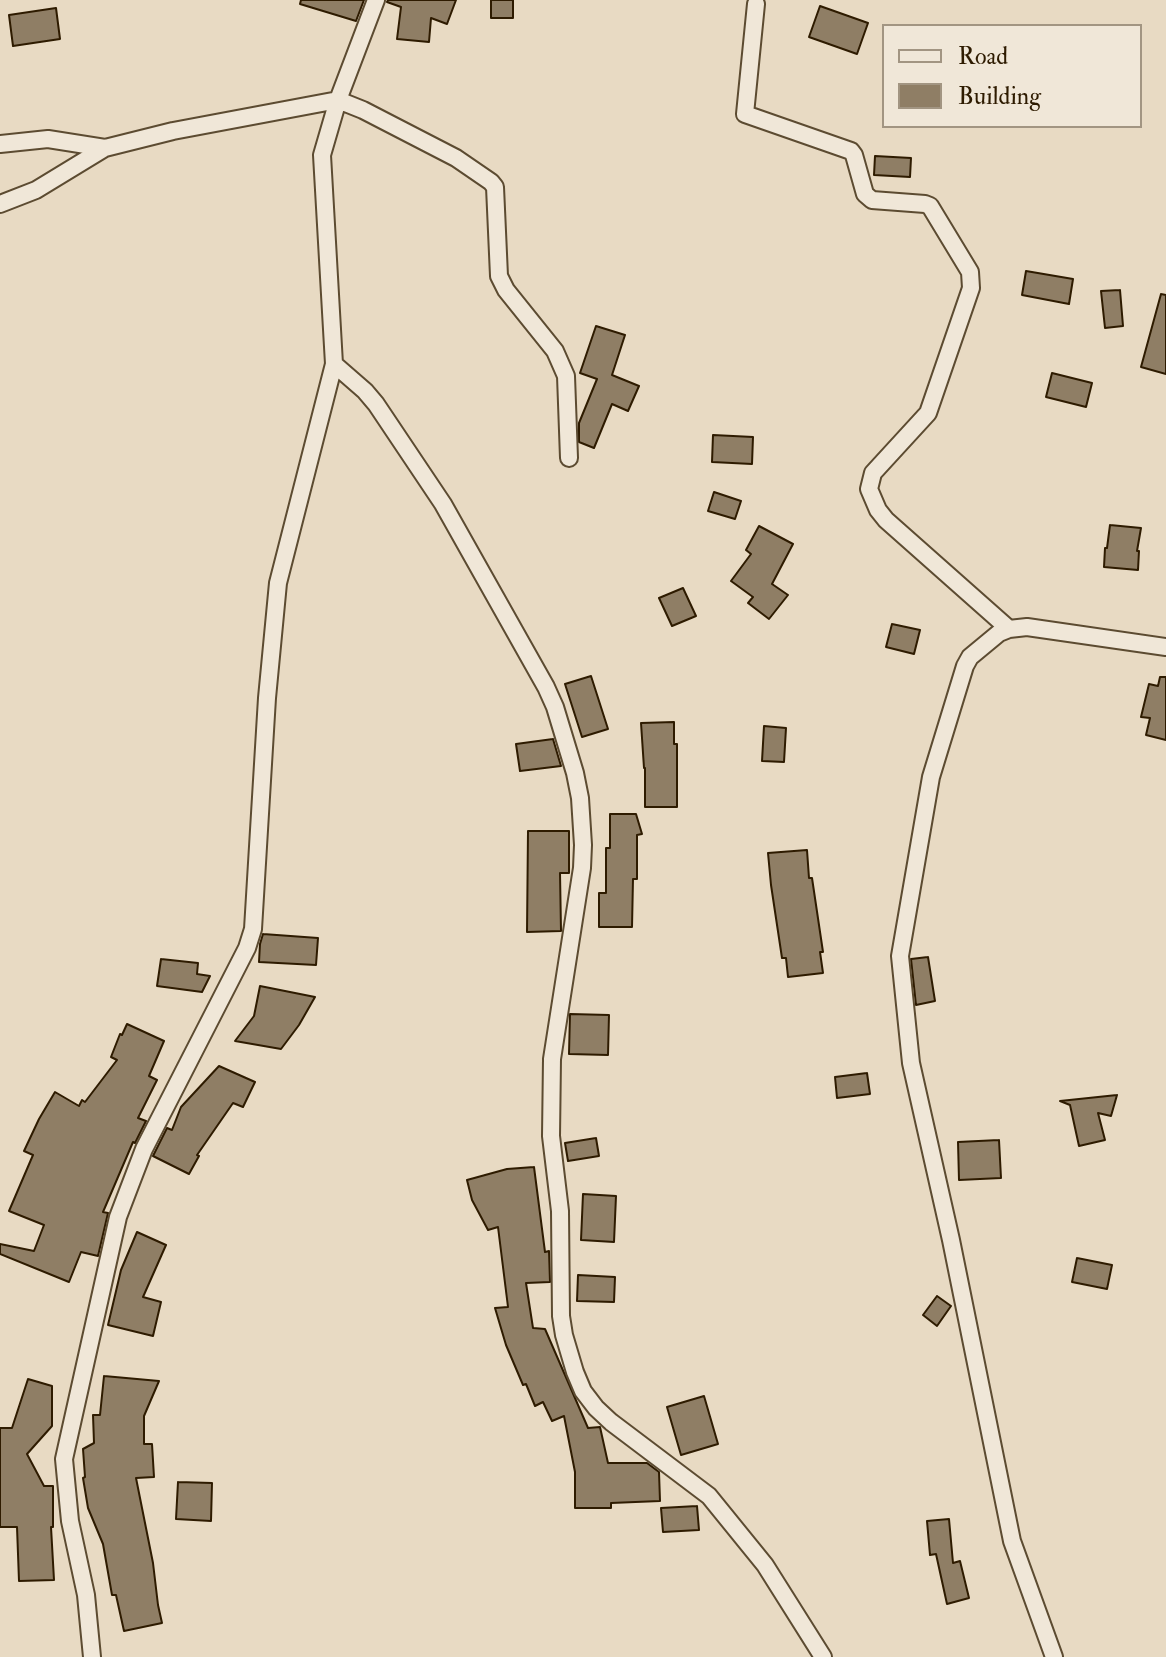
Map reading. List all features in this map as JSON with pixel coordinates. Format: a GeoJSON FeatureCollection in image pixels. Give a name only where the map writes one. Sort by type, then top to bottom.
{"type":"FeatureCollection","features":[{"type":"Feature","properties":{"kind":"street"},"geometry":{"type":"LineString","coordinates":[[92,1657],[86,1595],[70,1521],[64,1459],[118,1217],[144,1149],[247,948],[253,929],[267,698],[278,583],[334,364],[323,149],[376,0]]}},
{"type":"Feature","properties":{"kind":"street"},"geometry":{"type":"LineString","coordinates":[[756,4],[745,114],[851,151],[865,194],[872,200],[930,206],[970,272],[971,288],[928,413],[873,473],[869,489],[886,520],[1009,629]]}},
{"type":"Feature","properties":{"kind":"street"},"geometry":{"type":"LineString","coordinates":[[0,204],[36,190],[105,148],[173,131],[338,100],[363,110],[456,158],[495,187],[499,276],[506,290],[555,351],[566,376],[569,458]]}},
{"type":"Feature","properties":{"kind":"street"},"geometry":{"type":"LineString","coordinates":[[0,144],[48,139],[105,148]]}},
{"type":"Feature","properties":{"kind":"street"},"geometry":{"type":"LineString","coordinates":[[334,364],[376,404],[443,504],[546,687],[575,773],[580,798],[582,868],[552,1059],[551,1136],[560,1211],[561,1316],[575,1372],[583,1391],[611,1422],[709,1496],[765,1565],[823,1657]]}},
{"type":"Feature","properties":{"kind":"street"},"geometry":{"type":"LineString","coordinates":[[1054,1657],[1012,1541],[951,1240],[911,1063],[900,956],[931,777],[965,666],[976,651],[999,633],[1027,627],[1166,647]]}},
{"type":"Feature","properties":{"kind":"building"},"geometry":{"type":"Polygon","coordinates":[[[301,0],[364,0],[356,21],[300,4],[301,0]]]}},
{"type":"Feature","properties":{"kind":"building"},"geometry":{"type":"Polygon","coordinates":[[[388,0],[456,0],[447,24],[431,18],[429,42],[397,39],[401,7],[388,0]]]}},
{"type":"Feature","properties":{"kind":"building"},"geometry":{"type":"Polygon","coordinates":[[[491,0],[513,0],[513,18],[491,18],[491,0]]]}},
{"type":"Feature","properties":{"kind":"building"},"geometry":{"type":"Polygon","coordinates":[[[820,6],[868,23],[857,54],[809,37],[820,6]]]}},
{"type":"Feature","properties":{"kind":"building"},"geometry":{"type":"Polygon","coordinates":[[[56,8],[60,39],[13,46],[9,15],[56,8]]]}},
{"type":"Feature","properties":{"kind":"building"},"geometry":{"type":"Polygon","coordinates":[[[875,156],[911,158],[910,177],[874,175],[875,156]]]}},
{"type":"Feature","properties":{"kind":"building"},"geometry":{"type":"Polygon","coordinates":[[[1026,271],[1073,279],[1069,304],[1022,295],[1026,271]]]}},
{"type":"Feature","properties":{"kind":"building"},"geometry":{"type":"Polygon","coordinates":[[[1120,290],[1123,326],[1105,328],[1101,291],[1120,290]]]}},
{"type":"Feature","properties":{"kind":"building"},"geometry":{"type":"Polygon","coordinates":[[[1161,294],[1166,295],[1166,374],[1141,367],[1161,294]]]}},
{"type":"Feature","properties":{"kind":"building"},"geometry":{"type":"Polygon","coordinates":[[[596,326],[625,335],[612,375],[639,386],[628,411],[612,404],[594,448],[579,442],[579,423],[597,379],[580,373],[596,326]]]}},
{"type":"Feature","properties":{"kind":"building"},"geometry":{"type":"Polygon","coordinates":[[[1052,373],[1092,383],[1086,407],[1046,397],[1052,373]]]}},
{"type":"Feature","properties":{"kind":"building"},"geometry":{"type":"Polygon","coordinates":[[[713,435],[753,437],[752,464],[712,462],[713,435]]]}},
{"type":"Feature","properties":{"kind":"building"},"geometry":{"type":"Polygon","coordinates":[[[714,492],[741,501],[735,519],[708,511],[714,492]]]}},
{"type":"Feature","properties":{"kind":"building"},"geometry":{"type":"Polygon","coordinates":[[[1110,525],[1141,528],[1138,570],[1104,567],[1110,525]]]}},
{"type":"Feature","properties":{"kind":"building"},"geometry":{"type":"Polygon","coordinates":[[[759,526],[793,544],[772,584],[788,595],[769,619],[748,603],[753,597],[731,581],[751,554],[746,550],[759,526]]]}},
{"type":"Feature","properties":{"kind":"building"},"geometry":{"type":"Polygon","coordinates":[[[683,588],[696,616],[672,626],[659,598],[683,588]]]}},
{"type":"Feature","properties":{"kind":"building"},"geometry":{"type":"Polygon","coordinates":[[[892,624],[920,630],[914,654],[886,647],[892,624]]]}},
{"type":"Feature","properties":{"kind":"building"},"geometry":{"type":"Polygon","coordinates":[[[591,676],[608,729],[582,737],[565,684],[591,676]]]}},
{"type":"Feature","properties":{"kind":"building"},"geometry":{"type":"Polygon","coordinates":[[[1160,677],[1166,677],[1166,740],[1146,735],[1150,718],[1141,717],[1149,684],[1158,686],[1160,677]]]}},
{"type":"Feature","properties":{"kind":"building"},"geometry":{"type":"Polygon","coordinates":[[[674,722],[677,807],[645,807],[641,723],[674,722]]]}},
{"type":"Feature","properties":{"kind":"building"},"geometry":{"type":"Polygon","coordinates":[[[764,726],[786,728],[784,762],[762,761],[764,726]]]}},
{"type":"Feature","properties":{"kind":"building"},"geometry":{"type":"Polygon","coordinates":[[[553,739],[561,766],[520,771],[516,744],[553,739]]]}},
{"type":"Feature","properties":{"kind":"building"},"geometry":{"type":"Polygon","coordinates":[[[610,814],[636,814],[642,834],[637,835],[632,927],[599,927],[599,893],[606,893],[610,814]]]}},
{"type":"Feature","properties":{"kind":"building"},"geometry":{"type":"Polygon","coordinates":[[[528,831],[569,831],[569,873],[560,873],[561,931],[527,932],[528,831]]]}},
{"type":"Feature","properties":{"kind":"building"},"geometry":{"type":"Polygon","coordinates":[[[807,850],[823,952],[820,952],[823,973],[788,977],[786,958],[782,958],[768,853],[807,850]]]}},
{"type":"Feature","properties":{"kind":"building"},"geometry":{"type":"Polygon","coordinates":[[[263,934],[318,938],[316,965],[259,962],[263,934]]]}},
{"type":"Feature","properties":{"kind":"building"},"geometry":{"type":"Polygon","coordinates":[[[928,957],[935,1001],[916,1005],[911,959],[928,957]]]}},
{"type":"Feature","properties":{"kind":"building"},"geometry":{"type":"Polygon","coordinates":[[[161,959],[198,963],[197,974],[210,976],[202,992],[157,986],[161,959]]]}},
{"type":"Feature","properties":{"kind":"building"},"geometry":{"type":"Polygon","coordinates":[[[260,986],[315,997],[281,1049],[235,1041],[254,1016],[260,986]]]}},
{"type":"Feature","properties":{"kind":"building"},"geometry":{"type":"Polygon","coordinates":[[[570,1014],[609,1015],[608,1055],[569,1054],[570,1014]]]}},
{"type":"Feature","properties":{"kind":"building"},"geometry":{"type":"Polygon","coordinates":[[[127,1024],[164,1041],[149,1076],[157,1080],[138,1118],[146,1121],[133,1142],[103,1212],[108,1213],[98,1256],[81,1252],[69,1282],[0,1254],[0,1244],[34,1251],[44,1225],[9,1211],[33,1155],[24,1151],[55,1092],[79,1106],[82,1100],[85,1102],[117,1060],[111,1057],[127,1024]]]}},
{"type":"Feature","properties":{"kind":"building"},"geometry":{"type":"Polygon","coordinates":[[[219,1066],[255,1082],[243,1107],[233,1103],[197,1155],[189,1174],[153,1156],[167,1128],[172,1130],[181,1107],[219,1066]]]}},
{"type":"Feature","properties":{"kind":"building"},"geometry":{"type":"Polygon","coordinates":[[[867,1073],[870,1094],[837,1098],[835,1077],[867,1073]]]}},
{"type":"Feature","properties":{"kind":"building"},"geometry":{"type":"Polygon","coordinates":[[[1117,1095],[1111,1116],[1098,1113],[1105,1140],[1079,1146],[1070,1105],[1060,1101],[1117,1095]]]}},
{"type":"Feature","properties":{"kind":"building"},"geometry":{"type":"Polygon","coordinates":[[[596,1138],[599,1156],[568,1161],[565,1143],[596,1138]]]}},
{"type":"Feature","properties":{"kind":"building"},"geometry":{"type":"Polygon","coordinates":[[[999,1140],[1001,1178],[959,1180],[958,1142],[999,1140]]]}},
{"type":"Feature","properties":{"kind":"building"},"geometry":{"type":"Polygon","coordinates":[[[534,1167],[545,1252],[549,1251],[550,1282],[526,1283],[533,1328],[545,1329],[588,1428],[600,1427],[608,1463],[647,1463],[659,1472],[660,1501],[611,1503],[611,1508],[575,1508],[575,1472],[564,1416],[552,1421],[543,1402],[535,1406],[506,1345],[495,1308],[508,1307],[498,1227],[488,1230],[472,1200],[467,1180],[507,1169],[534,1167]]]}},
{"type":"Feature","properties":{"kind":"building"},"geometry":{"type":"Polygon","coordinates":[[[583,1194],[616,1196],[614,1242],[581,1240],[583,1194]]]}},
{"type":"Feature","properties":{"kind":"building"},"geometry":{"type":"Polygon","coordinates":[[[137,1232],[166,1245],[143,1297],[161,1302],[153,1336],[108,1325],[121,1270],[137,1232]]]}},
{"type":"Feature","properties":{"kind":"building"},"geometry":{"type":"Polygon","coordinates":[[[1077,1258],[1112,1265],[1107,1289],[1072,1282],[1077,1258]]]}},
{"type":"Feature","properties":{"kind":"building"},"geometry":{"type":"Polygon","coordinates":[[[578,1275],[615,1277],[614,1302],[577,1301],[578,1275]]]}},
{"type":"Feature","properties":{"kind":"building"},"geometry":{"type":"Polygon","coordinates":[[[937,1296],[951,1306],[937,1326],[923,1315],[937,1296]]]}},
{"type":"Feature","properties":{"kind":"building"},"geometry":{"type":"Polygon","coordinates":[[[104,1376],[159,1381],[144,1416],[144,1444],[152,1444],[154,1477],[136,1478],[162,1623],[124,1631],[116,1595],[112,1595],[103,1544],[88,1508],[83,1478],[83,1449],[94,1443],[93,1415],[100,1415],[104,1376]]]}},
{"type":"Feature","properties":{"kind":"building"},"geometry":{"type":"Polygon","coordinates":[[[28,1379],[52,1386],[52,1426],[27,1454],[44,1486],[53,1486],[51,1527],[54,1580],[19,1581],[17,1527],[0,1527],[0,1428],[12,1428],[28,1379]]]}},
{"type":"Feature","properties":{"kind":"building"},"geometry":{"type":"Polygon","coordinates":[[[704,1396],[718,1444],[681,1455],[667,1407],[704,1396]]]}},
{"type":"Feature","properties":{"kind":"building"},"geometry":{"type":"Polygon","coordinates":[[[178,1482],[212,1483],[211,1521],[176,1519],[178,1482]]]}},
{"type":"Feature","properties":{"kind":"building"},"geometry":{"type":"Polygon","coordinates":[[[697,1506],[699,1530],[663,1532],[661,1508],[697,1506]]]}},
{"type":"Feature","properties":{"kind":"building"},"geometry":{"type":"Polygon","coordinates":[[[949,1519],[953,1563],[960,1561],[969,1598],[947,1604],[936,1554],[930,1555],[927,1521],[949,1519]]]}}]}
